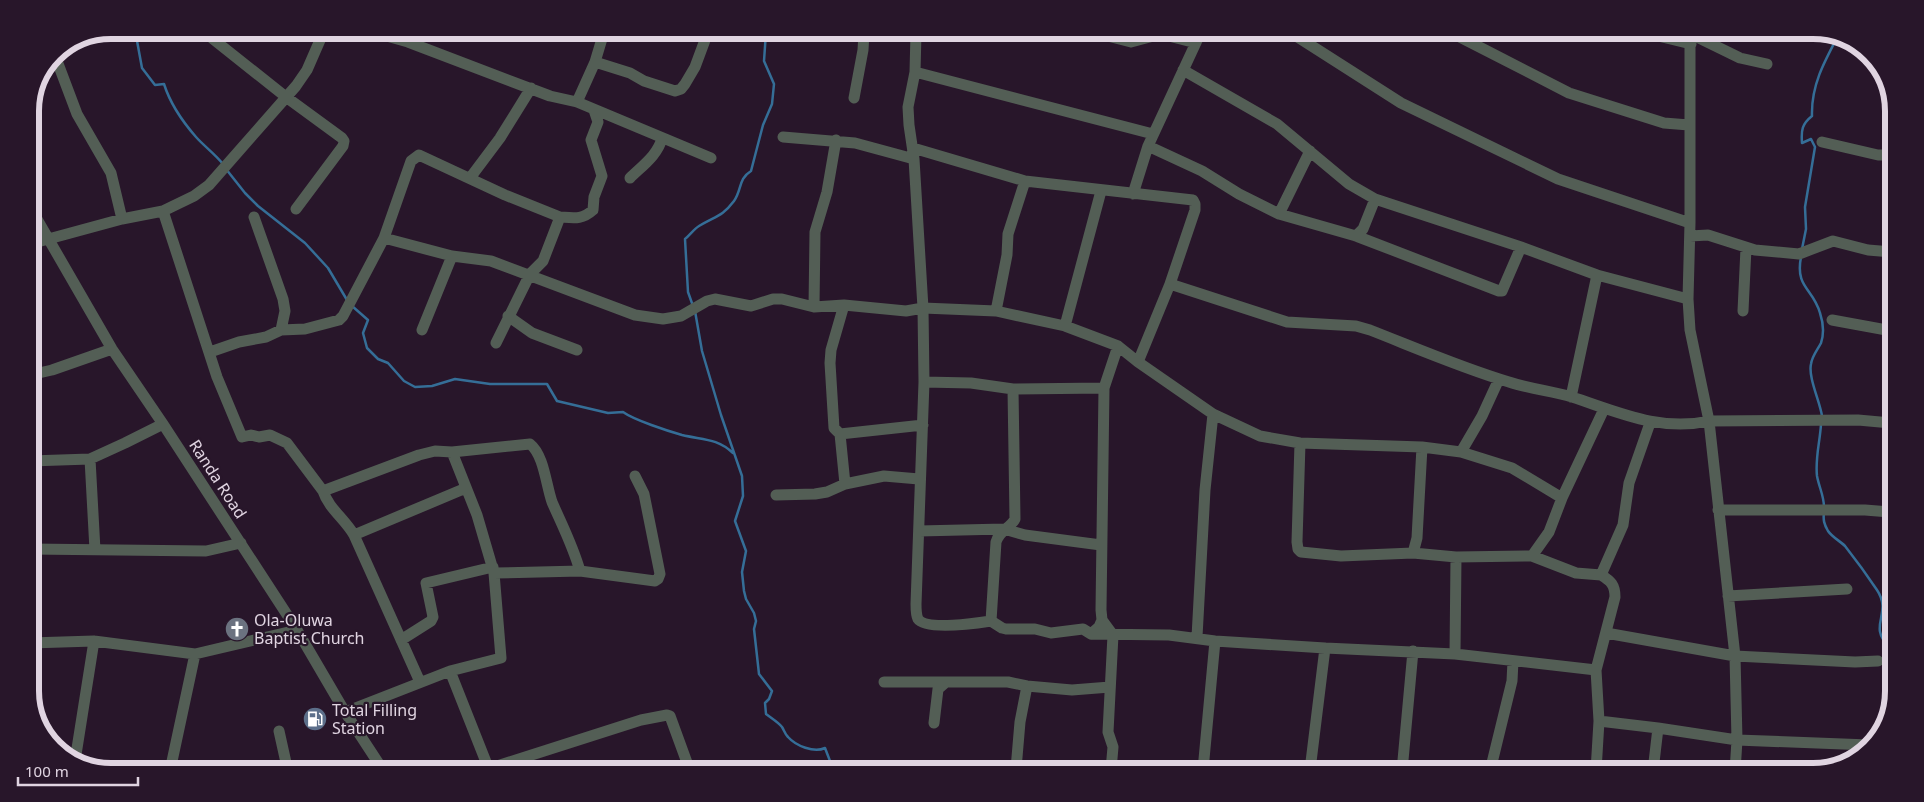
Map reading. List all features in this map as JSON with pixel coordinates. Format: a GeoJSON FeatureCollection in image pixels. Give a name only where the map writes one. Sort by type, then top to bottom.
{"type":"FeatureCollection","features":[{"type":"Feature","properties":{"kind":"street"},"geometry":{"type":"LineString","coordinates":[[214,39],[286,97],[335,132],[344,141],[343,146],[296,209]]}},
{"type":"Feature","properties":{"kind":"street"},"geometry":{"type":"LineString","coordinates":[[39,241],[122,219],[163,211],[194,196],[209,185],[286,97],[307,70],[321,39]]}},
{"type":"Feature","properties":{"kind":"street"},"geometry":{"type":"LineString","coordinates":[[397,39],[550,96],[577,102],[711,158]]}},
{"type":"Feature","properties":{"kind":"street"},"geometry":{"type":"LineString","coordinates":[[577,102],[595,62],[602,39]]}},
{"type":"Feature","properties":{"kind":"street"},"geometry":{"type":"LineString","coordinates":[[595,62],[675,91],[685,84],[695,67],[705,39]]}},
{"type":"Feature","properties":{"kind":"street"},"geometry":{"type":"LineString","coordinates":[[854,98],[864,39]]}},
{"type":"Feature","properties":{"kind":"street"},"geometry":{"type":"LineString","coordinates":[[916,39],[915,72],[908,107],[908,125],[913,153],[923,308],[923,425],[919,479],[916,604],[917,618],[920,621],[931,624],[966,626],[991,621],[1006,629],[1035,629],[1051,634],[1083,629],[1091,634],[1170,635],[1215,641],[1414,651],[1596,670]]}},
{"type":"Feature","properties":{"kind":"street"},"geometry":{"type":"LineString","coordinates":[[1118,39],[1131,42],[1142,39]]}},
{"type":"Feature","properties":{"kind":"street"},"geometry":{"type":"LineString","coordinates":[[1133,194],[1148,146],[1198,39]]}},
{"type":"Feature","properties":{"kind":"street"},"geometry":{"type":"LineString","coordinates":[[1301,39],[1401,103],[1558,179],[1690,223]]}},
{"type":"Feature","properties":{"kind":"street"},"geometry":{"type":"LineString","coordinates":[[1464,39],[1569,93],[1664,123],[1689,125]]}},
{"type":"Feature","properties":{"kind":"street"},"geometry":{"type":"LineString","coordinates":[[1692,39],[1689,74],[1690,236],[1688,299],[1690,330],[1709,421],[1735,656],[1737,740],[1736,763]]}},
{"type":"Feature","properties":{"kind":"street"},"geometry":{"type":"LineString","coordinates":[[1694,39],[1740,58],[1767,64]]}},
{"type":"Feature","properties":{"kind":"street"},"geometry":{"type":"LineString","coordinates":[[58,63],[77,114],[111,173],[122,219]]}},
{"type":"Feature","properties":{"kind":"street"},"geometry":{"type":"LineString","coordinates":[[1183,70],[1277,124],[1349,184],[1375,199],[1521,247],[1597,276],[1688,299]]}},
{"type":"Feature","properties":{"kind":"street"},"geometry":{"type":"LineString","coordinates":[[915,72],[1153,134]]}},
{"type":"Feature","properties":{"kind":"street"},"geometry":{"type":"LineString","coordinates":[[470,178],[500,138],[532,88]]}},
{"type":"Feature","properties":{"kind":"street"},"geometry":{"type":"LineString","coordinates":[[210,352],[240,342],[266,337],[281,330],[305,329],[339,320],[344,316],[384,238],[411,161],[419,155],[505,195],[560,216],[585,217],[593,210],[594,197],[602,176],[591,140],[598,122],[594,110]]}},
{"type":"Feature","properties":{"kind":"street"},"geometry":{"type":"LineString","coordinates":[[783,137],[836,140],[913,153],[1025,181],[1192,200],[1196,204],[1195,210],[1170,284],[1138,362]]}},
{"type":"Feature","properties":{"kind":"street"},"geometry":{"type":"LineString","coordinates":[[630,178],[654,155],[661,144],[662,138]]}},
{"type":"Feature","properties":{"kind":"street"},"geometry":{"type":"LineString","coordinates":[[814,307],[815,232],[827,192],[836,140]]}},
{"type":"Feature","properties":{"kind":"street"},"geometry":{"type":"LineString","coordinates":[[1822,142],[1885,155]]}},
{"type":"Feature","properties":{"kind":"street"},"geometry":{"type":"LineString","coordinates":[[1148,146],[1202,171],[1239,194],[1279,214],[1362,235],[1499,292],[1504,287],[1521,247]]}},
{"type":"Feature","properties":{"kind":"street"},"geometry":{"type":"LineString","coordinates":[[1279,214],[1310,151]]}},
{"type":"Feature","properties":{"kind":"street"},"geometry":{"type":"LineString","coordinates":[[996,311],[1007,255],[1008,234],[1025,181]]}},
{"type":"Feature","properties":{"kind":"street"},"geometry":{"type":"LineString","coordinates":[[1065,326],[1101,191]]}},
{"type":"Feature","properties":{"kind":"street"},"geometry":{"type":"LineString","coordinates":[[1362,235],[1375,199]]}},
{"type":"Feature","properties":{"kind":"street"},"geometry":{"type":"LineString","coordinates":[[163,211],[210,352],[242,437],[270,435],[287,443],[323,491],[328,505],[347,522],[420,682]]}},
{"type":"Feature","properties":{"kind":"street"},"geometry":{"type":"LineString","coordinates":[[496,343],[530,274],[542,261],[560,216]]}},
{"type":"Feature","properties":{"kind":"street"},"geometry":{"type":"LineString","coordinates":[[254,217],[283,299],[285,311],[281,330]]}},
{"type":"Feature","properties":{"kind":"street","name":"Randa Road"},"geometry":{"type":"LineString","coordinates":[[39,222],[112,349],[297,630],[345,712],[378,763]]}},
{"type":"Feature","properties":{"kind":"street"},"geometry":{"type":"LineString","coordinates":[[1690,236],[1708,235],[1746,248],[1799,254],[1833,241],[1868,250],[1885,251]]}},
{"type":"Feature","properties":{"kind":"street"},"geometry":{"type":"LineString","coordinates":[[384,238],[452,256],[491,261],[530,274],[627,314],[654,318],[663,319],[681,316],[715,299],[751,306],[773,298],[814,307],[844,305],[906,311],[923,308],[996,311],[1065,326],[1118,346],[1213,414],[1260,436],[1300,443],[1422,447],[1461,452],[1512,468],[1562,498]]}},
{"type":"Feature","properties":{"kind":"street"},"geometry":{"type":"LineString","coordinates":[[1743,311],[1746,248]]}},
{"type":"Feature","properties":{"kind":"street"},"geometry":{"type":"LineString","coordinates":[[422,330],[452,256]]}},
{"type":"Feature","properties":{"kind":"street"},"geometry":{"type":"LineString","coordinates":[[1571,397],[1597,276]]}},
{"type":"Feature","properties":{"kind":"street"},"geometry":{"type":"LineString","coordinates":[[1170,284],[1287,322],[1350,326],[1370,330],[1499,379],[1571,397],[1650,422],[1685,425],[1709,421],[1858,420],[1885,422]]}},
{"type":"Feature","properties":{"kind":"street"},"geometry":{"type":"LineString","coordinates":[[844,305],[831,350],[830,363],[834,428],[840,434],[845,484]]}},
{"type":"Feature","properties":{"kind":"street"},"geometry":{"type":"LineString","coordinates":[[508,316],[532,333],[577,350]]}},
{"type":"Feature","properties":{"kind":"street"},"geometry":{"type":"LineString","coordinates":[[1832,320],[1885,330]]}},
{"type":"Feature","properties":{"kind":"street"},"geometry":{"type":"LineString","coordinates":[[1091,634],[1099,627],[1102,620],[1101,545],[1104,388],[1118,346]]}},
{"type":"Feature","properties":{"kind":"street"},"geometry":{"type":"LineString","coordinates":[[39,373],[112,349]]}},
{"type":"Feature","properties":{"kind":"street"},"geometry":{"type":"LineString","coordinates":[[1461,452],[1482,416],[1499,379]]}},
{"type":"Feature","properties":{"kind":"street"},"geometry":{"type":"LineString","coordinates":[[924,382],[971,383],[1013,389],[1104,388]]}},
{"type":"Feature","properties":{"kind":"street"},"geometry":{"type":"LineString","coordinates":[[991,621],[994,554],[998,535],[1004,529],[1011,526],[1015,519],[1013,389]]}},
{"type":"Feature","properties":{"kind":"street"},"geometry":{"type":"LineString","coordinates":[[1532,556],[1549,532],[1562,498],[1604,409]]}},
{"type":"Feature","properties":{"kind":"street"},"geometry":{"type":"LineString","coordinates":[[1198,638],[1206,490],[1213,414]]}},
{"type":"Feature","properties":{"kind":"street"},"geometry":{"type":"LineString","coordinates":[[1601,575],[1623,524],[1630,483],[1650,422]]}},
{"type":"Feature","properties":{"kind":"street"},"geometry":{"type":"LineString","coordinates":[[39,461],[90,459],[125,444],[163,424]]}},
{"type":"Feature","properties":{"kind":"street"},"geometry":{"type":"LineString","coordinates":[[840,434],[923,425]]}},
{"type":"Feature","properties":{"kind":"street"},"geometry":{"type":"LineString","coordinates":[[1300,443],[1298,549],[1301,552],[1341,556],[1413,553],[1456,557],[1532,556],[1576,573],[1601,575],[1610,580],[1615,588],[1615,597],[1596,670],[1599,721],[1596,763]]}},
{"type":"Feature","properties":{"kind":"street"},"geometry":{"type":"LineString","coordinates":[[323,491],[419,454],[435,451],[452,452],[530,444],[536,448],[552,500],[573,548],[580,571]]}},
{"type":"Feature","properties":{"kind":"street"},"geometry":{"type":"LineString","coordinates":[[1413,553],[1417,538],[1422,447]]}},
{"type":"Feature","properties":{"kind":"street"},"geometry":{"type":"LineString","coordinates":[[345,712],[450,671],[501,658],[494,570],[452,452]]}},
{"type":"Feature","properties":{"kind":"street"},"geometry":{"type":"LineString","coordinates":[[90,459],[95,550]]}},
{"type":"Feature","properties":{"kind":"street"},"geometry":{"type":"LineString","coordinates":[[401,640],[431,621],[433,617],[426,583],[494,570],[580,571],[655,581],[658,579],[660,574],[644,494],[635,476]]}},
{"type":"Feature","properties":{"kind":"street"},"geometry":{"type":"LineString","coordinates":[[776,495],[827,492],[845,484],[884,476],[919,479]]}},
{"type":"Feature","properties":{"kind":"street"},"geometry":{"type":"LineString","coordinates":[[354,535],[466,488]]}},
{"type":"Feature","properties":{"kind":"street"},"geometry":{"type":"LineString","coordinates":[[1718,510],[1885,512]]}},
{"type":"Feature","properties":{"kind":"street"},"geometry":{"type":"LineString","coordinates":[[919,531],[1004,529],[1025,535],[1101,545]]}},
{"type":"Feature","properties":{"kind":"street"},"geometry":{"type":"LineString","coordinates":[[39,549],[206,551],[241,543]]}},
{"type":"Feature","properties":{"kind":"street"},"geometry":{"type":"LineString","coordinates":[[1455,654],[1456,557]]}},
{"type":"Feature","properties":{"kind":"street"},"geometry":{"type":"LineString","coordinates":[[1728,596],[1847,589]]}},
{"type":"Feature","properties":{"kind":"street"},"geometry":{"type":"LineString","coordinates":[[1102,620],[1113,635],[1108,732],[1113,747],[1112,763]]}},
{"type":"Feature","properties":{"kind":"street"},"geometry":{"type":"LineString","coordinates":[[39,643],[94,641],[195,654],[297,630]]}},
{"type":"Feature","properties":{"kind":"street"},"geometry":{"type":"LineString","coordinates":[[1606,633],[1735,656],[1855,662],[1878,661]]}},
{"type":"Feature","properties":{"kind":"street"},"geometry":{"type":"LineString","coordinates":[[75,753],[94,641]]}},
{"type":"Feature","properties":{"kind":"street"},"geometry":{"type":"LineString","coordinates":[[1204,763],[1215,641]]}},
{"type":"Feature","properties":{"kind":"street"},"geometry":{"type":"LineString","coordinates":[[1311,763],[1325,648]]}},
{"type":"Feature","properties":{"kind":"street"},"geometry":{"type":"LineString","coordinates":[[1403,763],[1414,651]]}},
{"type":"Feature","properties":{"kind":"street"},"geometry":{"type":"LineString","coordinates":[[173,763],[195,654]]}},
{"type":"Feature","properties":{"kind":"street"},"geometry":{"type":"LineString","coordinates":[[1492,763],[1512,682],[1513,661]]}},
{"type":"Feature","properties":{"kind":"street"},"geometry":{"type":"LineString","coordinates":[[450,671],[486,763]]}},
{"type":"Feature","properties":{"kind":"street"},"geometry":{"type":"LineString","coordinates":[[884,682],[1008,682],[1027,686],[1072,690],[1110,687]]}},
{"type":"Feature","properties":{"kind":"street"},"geometry":{"type":"LineString","coordinates":[[934,723],[938,690],[946,682]]}},
{"type":"Feature","properties":{"kind":"street"},"geometry":{"type":"LineString","coordinates":[[1016,763],[1019,730],[1027,686]]}},
{"type":"Feature","properties":{"kind":"street"},"geometry":{"type":"LineString","coordinates":[[507,763],[641,720],[668,715],[687,763]]}},
{"type":"Feature","properties":{"kind":"street"},"geometry":{"type":"LineString","coordinates":[[1599,721],[1737,740],[1861,745]]}},
{"type":"Feature","properties":{"kind":"street"},"geometry":{"type":"LineString","coordinates":[[1654,763],[1658,728]]}},
{"type":"Feature","properties":{"kind":"street"},"geometry":{"type":"LineString","coordinates":[[279,731],[286,763]]}},
{"type":"Feature","properties":{"kind":"waterway"},"geometry":{"type":"LineString","coordinates":[[137,39],[142,68],[155,85],[164,84],[173,105],[186,125],[223,164]]}},
{"type":"Feature","properties":{"kind":"waterway"},"geometry":{"type":"LineString","coordinates":[[693,306],[688,292],[685,239],[697,227],[722,213],[730,206],[736,197],[742,181],[751,171],[763,125],[772,104],[774,84],[764,61],[766,39]]}},
{"type":"Feature","properties":{"kind":"waterway"},"geometry":{"type":"LineString","coordinates":[[1802,249],[1806,229],[1805,207],[1815,147],[1811,139],[1802,143],[1802,131],[1804,125],[1812,116],[1816,84],[1835,42]]}},
{"type":"Feature","properties":{"kind":"waterway"},"geometry":{"type":"LineString","coordinates":[[226,169],[258,206],[305,243],[328,268],[347,300]]}},
{"type":"Feature","properties":{"kind":"waterway"},"geometry":{"type":"LineString","coordinates":[[1801,257],[1800,275],[1817,305],[1822,324],[1821,343],[1811,364],[1813,382],[1822,416]]}},
{"type":"Feature","properties":{"kind":"waterway"},"geometry":{"type":"LineString","coordinates":[[352,306],[368,320],[363,333],[367,348],[378,359],[388,363],[404,381],[415,387],[432,386],[455,379],[490,384],[547,384],[557,401],[608,413],[623,412],[668,431],[715,442],[733,453]]}},
{"type":"Feature","properties":{"kind":"waterway"},"geometry":{"type":"LineString","coordinates":[[695,311],[702,351],[742,476],[743,496],[735,521],[746,551],[742,572],[744,591],[756,621],[754,629],[759,674],[772,691],[765,703],[766,714],[780,725],[787,736],[796,743],[805,748],[816,750],[825,748],[832,763]]}},
{"type":"Feature","properties":{"kind":"waterway"},"geometry":{"type":"LineString","coordinates":[[1821,424],[1817,456],[1817,476],[1824,507]]}},
{"type":"Feature","properties":{"kind":"waterway"},"geometry":{"type":"LineString","coordinates":[[1824,512],[1824,522],[1828,531],[1845,546],[1881,598],[1883,606],[1880,632],[1885,641]]}},
{"type":"Feature","properties":{"kind":"place","name":"Ola-Oluwa Baptist Church"},"geometry":{"type":"Point","coordinates":[237,629]}},
{"type":"Feature","properties":{"kind":"place","name":"Total Filling Station"},"geometry":{"type":"Point","coordinates":[315,719]}}]}
